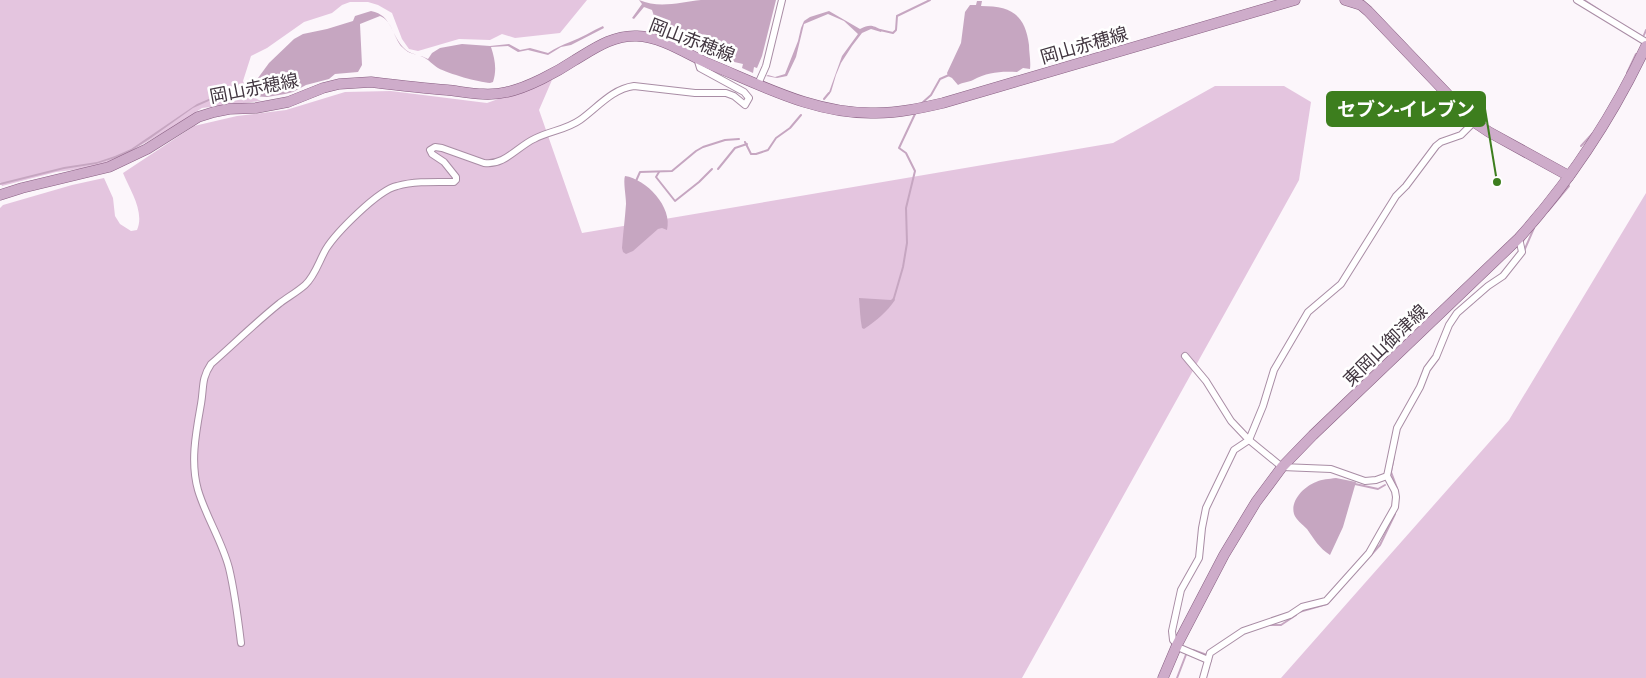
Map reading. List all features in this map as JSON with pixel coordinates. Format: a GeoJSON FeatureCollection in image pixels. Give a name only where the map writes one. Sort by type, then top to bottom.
{"type":"FeatureCollection","features":[{"type":"Feature","properties":{"kind":"main road","name":"岡山赤穂線"},"geometry":{"type":"LineString","coordinates":[[0,195],[109,167],[140,153],[198,117],[229,109],[256,108],[288,102],[323,88],[339,84],[371,82],[480,94],[506,92],[556,71],[610,40],[636,36],[649,37],[662,42],[801,101],[834,110],[874,113],[896,112],[943,104],[1295,0]]}},
{"type":"Feature","properties":{"kind":"main road"},"geometry":{"type":"LineString","coordinates":[[1345,0],[1361,5],[1368,11],[1474,122],[1569,176]]}},
{"type":"Feature","properties":{"kind":"main road","name":"東岡山御津線"},"geometry":{"type":"LineString","coordinates":[[1163,678],[1177,645],[1224,556],[1256,502],[1282,467],[1519,238],[1540,215],[1609,118],[1646,46]]}},
{"type":"Feature","properties":{"kind":"street"},"geometry":{"type":"LineString","coordinates":[[758,84],[766,66],[782,0]]}},
{"type":"Feature","properties":{"kind":"street"},"geometry":{"type":"LineString","coordinates":[[1577,0],[1646,42]]}},
{"type":"Feature","properties":{"kind":"street"},"geometry":{"type":"LineString","coordinates":[[241,643],[229,567],[198,490],[194,471],[196,427],[204,374],[211,364],[306,284],[318,268],[326,249],[335,238],[366,206],[380,195],[395,186],[423,182],[454,182],[456,176],[453,172],[444,162],[432,154],[430,150],[435,147],[484,164],[490,164],[502,160],[534,139],[568,127],[615,91],[625,87],[634,86],[695,93],[726,93],[734,96],[745,105],[748,103],[749,98],[744,92],[700,68],[697,58]]}},
{"type":"Feature","properties":{"kind":"street"},"geometry":{"type":"LineString","coordinates":[[1209,656],[1187,652],[1173,640],[1172,631],[1180,594],[1199,558],[1206,508],[1234,450],[1249,440],[1263,406],[1274,370],[1308,312],[1341,284],[1396,196],[1406,186],[1436,146],[1441,142],[1461,135],[1474,122]]}},
{"type":"Feature","properties":{"kind":"street"},"geometry":{"type":"LineString","coordinates":[[1203,678],[1209,656],[1243,631],[1290,615],[1302,607],[1321,604],[1330,597],[1374,546],[1394,507],[1396,497],[1387,476],[1397,428],[1420,387],[1427,369],[1436,357],[1453,318],[1488,286],[1503,276],[1522,252],[1519,238]]}},
{"type":"Feature","properties":{"kind":"street"},"geometry":{"type":"LineString","coordinates":[[1185,356],[1206,381],[1231,421],[1249,440],[1282,467],[1332,470],[1365,481],[1387,476]]}},
{"type":"Feature","properties":{"kind":"shaded area"},"geometry":{"type":"Polygon","coordinates":[[[0,0],[587,0],[560,33],[515,38],[502,34],[490,40],[459,39],[418,51],[409,49],[402,39],[392,13],[368,2],[350,2],[342,5],[332,13],[304,22],[267,48],[251,56],[243,81],[249,95],[261,101],[202,108],[170,129],[104,166],[56,172],[2,186],[0,182],[0,0]]]}},
{"type":"Feature","properties":{"kind":"shaded area"},"geometry":{"type":"Polygon","coordinates":[[[639,0],[647,3],[662,4],[701,0],[776,0],[762,56],[757,68],[754,67],[753,73],[742,68],[743,64],[714,56],[667,35],[664,27],[655,19],[652,10],[644,7],[634,19],[632,18],[642,4],[639,0]]]}},
{"type":"Feature","properties":{"kind":"shaded area"},"geometry":{"type":"Polygon","coordinates":[[[977,1],[982,1],[981,6],[992,6],[1008,10],[1020,19],[1027,34],[1030,69],[1023,68],[1017,72],[989,74],[958,85],[948,76],[947,73],[961,43],[965,12],[970,5],[976,5],[977,1]]]}},
{"type":"Feature","properties":{"kind":"shaded area"},"geometry":{"type":"Polygon","coordinates":[[[371,11],[384,17],[389,23],[380,16],[360,24],[362,65],[358,72],[335,74],[329,79],[306,85],[285,94],[267,97],[252,96],[246,90],[238,96],[211,100],[193,108],[131,151],[115,158],[0,185],[0,183],[64,167],[97,162],[131,149],[197,104],[211,98],[238,95],[244,90],[250,89],[269,63],[294,39],[303,34],[353,21],[355,16],[371,11]]]}},
{"type":"Feature","properties":{"kind":"shaded area"},"geometry":{"type":"Polygon","coordinates":[[[829,11],[860,29],[871,26],[882,30],[881,32],[871,29],[862,33],[841,63],[831,92],[828,95],[842,56],[858,34],[844,21],[828,14],[804,24],[796,57],[787,76],[777,78],[766,76],[775,77],[785,74],[804,21],[829,11]]]}},
{"type":"Feature","properties":{"kind":"shaded area"},"geometry":{"type":"Polygon","coordinates":[[[603,26],[604,28],[571,45],[561,47],[548,55],[528,50],[518,52],[508,46],[491,47],[495,69],[493,82],[490,83],[449,73],[418,55],[428,59],[432,53],[440,48],[462,44],[490,46],[509,44],[520,50],[530,48],[548,53],[603,26]]]}},
{"type":"Feature","properties":{"kind":"shaded area"},"geometry":{"type":"Polygon","coordinates":[[[394,32],[406,50],[417,55],[412,54],[407,51],[399,44],[394,32]]]}},
{"type":"Feature","properties":{"kind":"shaded area"},"geometry":{"type":"Polygon","coordinates":[[[552,80],[539,110],[582,233],[1113,143],[1215,86],[1284,86],[1311,102],[1299,180],[1022,678],[0,678],[0,208],[3,205],[72,185],[104,178],[113,198],[115,216],[120,224],[131,231],[137,230],[139,223],[138,209],[123,173],[194,126],[237,116],[286,110],[345,92],[391,91],[487,103],[552,80]]]}},
{"type":"Feature","properties":{"kind":"shaded area"},"geometry":{"type":"Polygon","coordinates":[[[625,176],[641,182],[656,195],[666,212],[668,221],[667,230],[658,229],[633,251],[626,254],[622,248],[626,204],[625,176]]]}},
{"type":"Feature","properties":{"kind":"shaded area"},"geometry":{"type":"Polygon","coordinates":[[[1646,193],[1646,678],[1281,678],[1509,420],[1646,193]]]}},
{"type":"Feature","properties":{"kind":"shaded area"},"geometry":{"type":"Polygon","coordinates":[[[894,297],[895,300],[885,312],[864,329],[862,328],[859,298],[891,300],[894,297]]]}},
{"type":"Feature","properties":{"kind":"shaded area"},"geometry":{"type":"Polygon","coordinates":[[[1336,478],[1356,482],[1343,527],[1330,555],[1296,518],[1293,509],[1299,494],[1307,487],[1321,480],[1336,478]]]}},
{"type":"Feature","properties":{"kind":"waterway"},"geometry":{"type":"LineString","coordinates":[[880,30],[893,33],[896,30],[897,16],[930,0]]}},
{"type":"Feature","properties":{"kind":"waterway"},"geometry":{"type":"LineString","coordinates":[[1584,0],[1601,11]]}},
{"type":"Feature","properties":{"kind":"waterway"},"geometry":{"type":"LineString","coordinates":[[1644,35],[1646,30]]}},
{"type":"Feature","properties":{"kind":"waterway"},"geometry":{"type":"LineString","coordinates":[[1627,73],[1636,54]]}},
{"type":"Feature","properties":{"kind":"waterway"},"geometry":{"type":"LineString","coordinates":[[922,103],[931,95],[940,79],[949,75]]}},
{"type":"Feature","properties":{"kind":"waterway"},"geometry":{"type":"LineString","coordinates":[[824,99],[829,93]]}},
{"type":"Feature","properties":{"kind":"waterway"},"geometry":{"type":"LineString","coordinates":[[894,298],[903,267],[907,243],[906,208],[915,171],[906,153],[899,148],[915,114]]}},
{"type":"Feature","properties":{"kind":"waterway"},"geometry":{"type":"LineString","coordinates":[[745,142],[751,154],[768,150],[776,138],[790,128],[801,115]]}},
{"type":"Feature","properties":{"kind":"waterway"},"geometry":{"type":"LineString","coordinates":[[1581,146],[1593,133]]}},
{"type":"Feature","properties":{"kind":"waterway"},"geometry":{"type":"LineString","coordinates":[[636,181],[640,172],[672,171],[703,147],[725,140],[739,139]]}},
{"type":"Feature","properties":{"kind":"waterway"},"geometry":{"type":"LineString","coordinates":[[718,169],[735,148],[747,144]]}},
{"type":"Feature","properties":{"kind":"waterway"},"geometry":{"type":"LineString","coordinates":[[659,172],[656,177],[675,201],[712,169]]}},
{"type":"Feature","properties":{"kind":"waterway"},"geometry":{"type":"LineString","coordinates":[[1548,211],[1569,186]]}},
{"type":"Feature","properties":{"kind":"waterway"},"geometry":{"type":"LineString","coordinates":[[1524,251],[1534,228]]}},
{"type":"Feature","properties":{"kind":"waterway"},"geometry":{"type":"LineString","coordinates":[[1394,456],[1391,472],[1397,488]]}},
{"type":"Feature","properties":{"kind":"waterway"},"geometry":{"type":"LineString","coordinates":[[1355,484],[1378,489],[1385,485]]}},
{"type":"Feature","properties":{"kind":"waterway"},"geometry":{"type":"LineString","coordinates":[[1371,555],[1380,545],[1395,514]]}},
{"type":"Feature","properties":{"kind":"waterway"},"geometry":{"type":"LineString","coordinates":[[1299,612],[1327,604],[1341,588]]}},
{"type":"Feature","properties":{"kind":"waterway"},"geometry":{"type":"LineString","coordinates":[[1267,625],[1281,625],[1296,615]]}},
{"type":"Feature","properties":{"kind":"waterway"},"geometry":{"type":"LineString","coordinates":[[1193,650],[1207,655]]}},
{"type":"Feature","properties":{"kind":"waterway"},"geometry":{"type":"LineString","coordinates":[[1177,678],[1187,652]]}},
{"type":"Feature","properties":{"kind":"place","name":"セブン-イレブン"},"geometry":{"type":"Point","coordinates":[1497,182]}}]}
